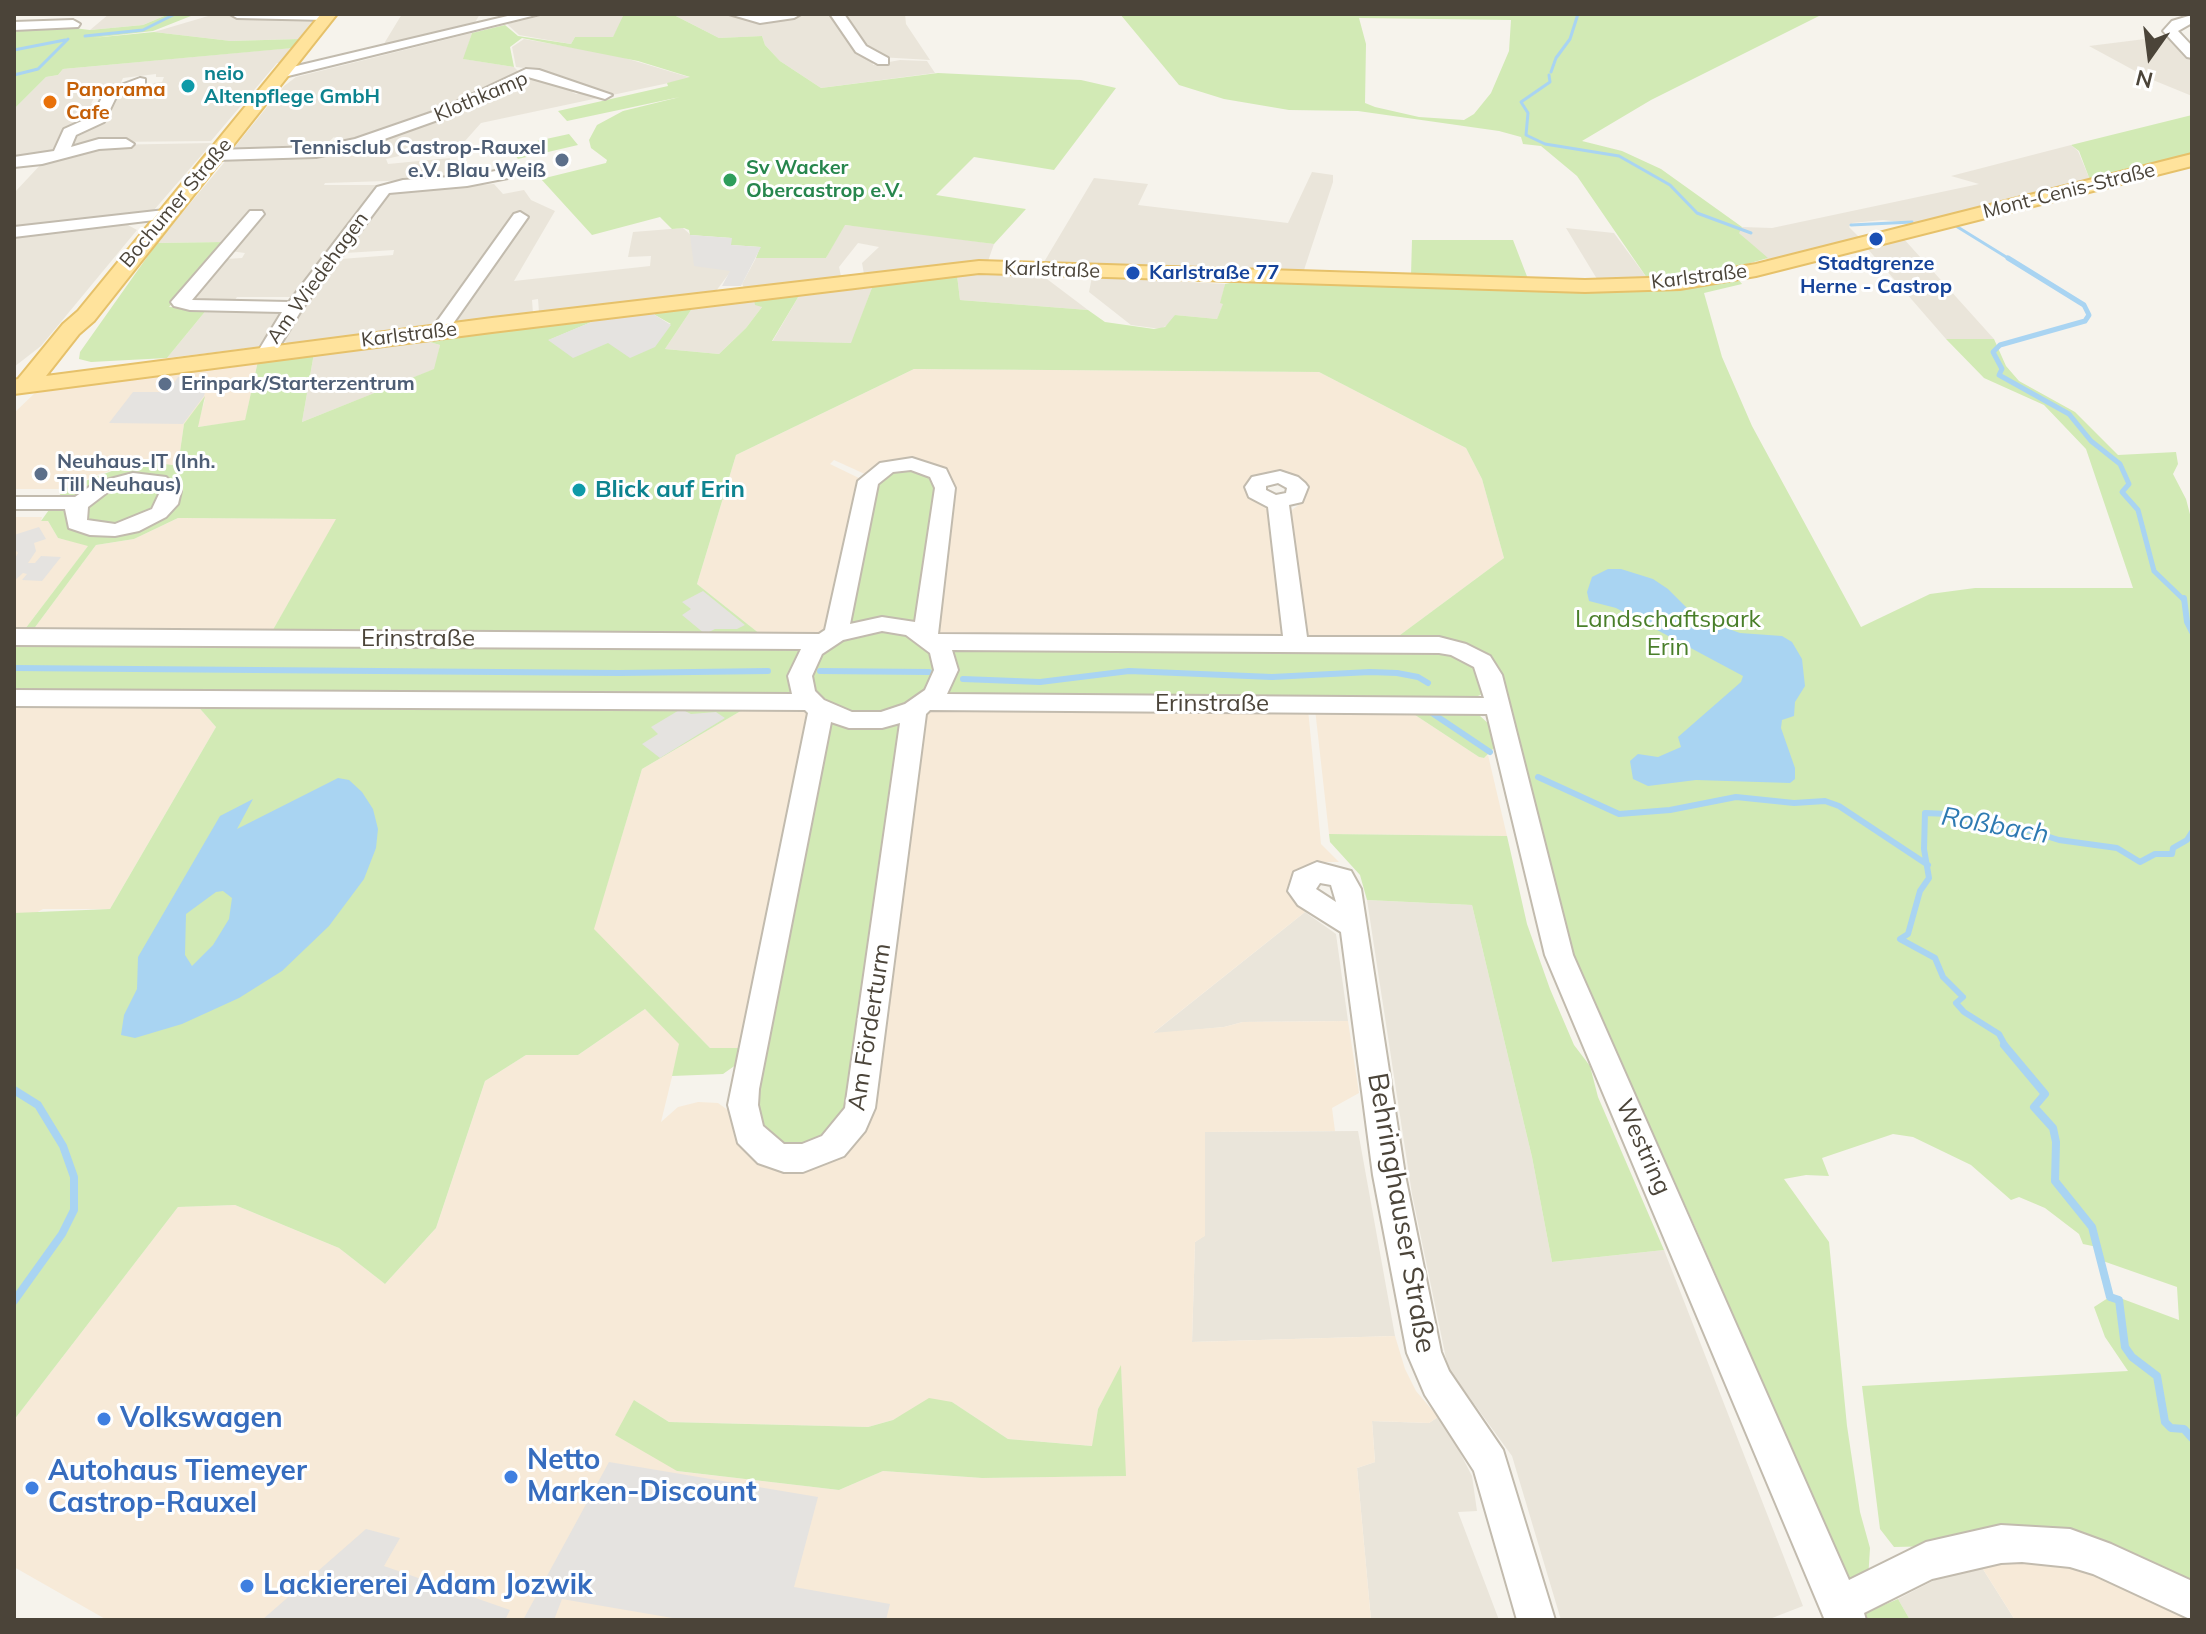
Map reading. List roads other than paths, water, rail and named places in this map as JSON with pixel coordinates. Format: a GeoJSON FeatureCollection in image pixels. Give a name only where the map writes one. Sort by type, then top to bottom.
{"type":"FeatureCollection","features":[{"type":"Feature","properties":{"kind":"main road","name":"Bochumer Straße"},"geometry":{"type":"LineString","coordinates":[[31,380],[84,329],[86,316],[328,15]]}},
{"type":"Feature","properties":{"kind":"main road","name":"Mont-Cenis-Straße"},"geometry":{"type":"LineString","coordinates":[[1946,222],[2192,160]]}},
{"type":"Feature","properties":{"kind":"main road","name":"Karlstraße"},"geometry":{"type":"LineString","coordinates":[[31,380],[979,267],[1585,286],[1680,283],[1756,270],[1946,222]]}},
{"type":"Feature","properties":{"kind":"street","name":"Bochumer Straße"},"geometry":{"type":"LineString","coordinates":[[237,14],[328,15]]}},
{"type":"Feature","properties":{"kind":"street"},"geometry":{"type":"LineString","coordinates":[[284,73],[307,70],[488,19],[533,14]]}},
{"type":"Feature","properties":{"kind":"street"},"geometry":{"type":"LineString","coordinates":[[736,14],[760,19],[794,14]]}},
{"type":"Feature","properties":{"kind":"street"},"geometry":{"type":"LineString","coordinates":[[837,14],[861,49],[883,61]]}},
{"type":"Feature","properties":{"kind":"street"},"geometry":{"type":"LineString","coordinates":[[2192,19],[2177,24],[2170,31],[2192,54]]}},
{"type":"Feature","properties":{"kind":"street"},"geometry":{"type":"LineString","coordinates":[[14,26],[73,24]]}},
{"type":"Feature","properties":{"kind":"street","name":"Klothkamp"},"geometry":{"type":"LineString","coordinates":[[216,155],[307,153],[359,143],[444,113],[526,73],[605,95]]}},
{"type":"Feature","properties":{"kind":"street"},"geometry":{"type":"LineString","coordinates":[[60,155],[69,132],[99,119],[110,94],[140,82]]}},
{"type":"Feature","properties":{"kind":"street"},"geometry":{"type":"LineString","coordinates":[[14,162],[60,155],[99,144],[126,144]]}},
{"type":"Feature","properties":{"kind":"street","name":"Am Wiedehagen"},"geometry":{"type":"LineString","coordinates":[[266,353],[294,307],[383,190],[507,174]]}},
{"type":"Feature","properties":{"kind":"street"},"geometry":{"type":"LineString","coordinates":[[256,214],[180,302],[190,305],[294,307]]}},
{"type":"Feature","properties":{"kind":"street"},"geometry":{"type":"LineString","coordinates":[[14,232],[165,215]]}},
{"type":"Feature","properties":{"kind":"street"},"geometry":{"type":"LineString","coordinates":[[439,331],[520,217]]}},
{"type":"Feature","properties":{"kind":"street"},"geometry":{"type":"LineString","coordinates":[[816,706],[801,685],[802,667],[829,638],[868,481],[887,467],[912,464],[939,473],[945,488],[930,639]]}},
{"type":"Feature","properties":{"kind":"street"},"geometry":{"type":"LineString","coordinates":[[1278,502],[1296,644]]}},
{"type":"Feature","properties":{"kind":"street"},"geometry":{"type":"LineString","coordinates":[[14,503],[80,503]]}},
{"type":"Feature","properties":{"kind":"street"},"geometry":{"type":"LineString","coordinates":[[14,698],[816,706],[849,720],[865,721],[891,718],[920,706],[941,687],[946,670],[941,650],[930,639],[912,629],[882,624],[829,638]]}},
{"type":"Feature","properties":{"kind":"street","name":"Erinstraße"},"geometry":{"type":"LineString","coordinates":[[14,637],[829,638]]}},
{"type":"Feature","properties":{"kind":"street"},"geometry":{"type":"LineString","coordinates":[[930,639],[1439,645],[1471,654],[1482,662],[1494,690]]}},
{"type":"Feature","properties":{"kind":"street","name":"Erinstraße"},"geometry":{"type":"LineString","coordinates":[[920,706],[1494,690]]}},
{"type":"Feature","properties":{"kind":"street","name":"Westring"},"geometry":{"type":"LineString","coordinates":[[1494,690],[1559,955],[1804,1514],[1843,1612],[1926,1561],[2001,1544],[2022,1543],[2070,1548],[2098,1557],[2192,1601]]}},
{"type":"Feature","properties":{"kind":"street","name":"Am Förderturm"},"geometry":{"type":"LineString","coordinates":[[816,706],[743,1105],[745,1122],[757,1144],[769,1153],[784,1158],[803,1158],[833,1146],[849,1129],[860,1108],[920,706]]}},
{"type":"Feature","properties":{"kind":"street","name":"Behringhauser Straße"},"geometry":{"type":"LineString","coordinates":[[1353,926],[1389,1175],[1424,1353],[1437,1383],[1490,1463],[1536,1620]]}},
{"type":"Feature","properties":{"kind":"water"},"geometry":{"type":"Polygon","coordinates":[[[1608,569],[1621,569],[1653,579],[1692,613],[1726,628],[1740,633],[1782,636],[1792,642],[1802,659],[1805,686],[1795,702],[1794,716],[1782,720],[1781,728],[1795,768],[1795,779],[1790,783],[1696,780],[1648,786],[1633,779],[1630,761],[1638,754],[1658,757],[1681,747],[1678,737],[1741,682],[1743,676],[1616,608],[1589,601],[1587,592],[1592,577],[1608,569]]]}},
{"type":"Feature","properties":{"kind":"water"},"geometry":{"type":"Polygon","coordinates":[[[338,778],[349,780],[362,792],[373,809],[378,829],[376,848],[364,879],[329,926],[282,971],[239,998],[182,1024],[135,1038],[121,1035],[124,1015],[137,989],[138,957],[220,816],[253,799],[237,829],[338,778]],[[223,891],[216,892],[186,914],[185,955],[192,966],[213,945],[229,919],[232,898],[223,891]]]}},
{"type":"Feature","properties":{"kind":"waterway"},"geometry":{"type":"LineString","coordinates":[[85,36],[143,30],[175,14]]}},
{"type":"Feature","properties":{"kind":"waterway","name":"Roßbach"},"geometry":{"type":"LineString","coordinates":[[1551,72],[1556,58],[1570,39],[1578,14]]}},
{"type":"Feature","properties":{"kind":"waterway"},"geometry":{"type":"LineString","coordinates":[[14,75],[38,69],[68,39]]}},
{"type":"Feature","properties":{"kind":"waterway"},"geometry":{"type":"LineString","coordinates":[[14,50],[65,40]]}},
{"type":"Feature","properties":{"kind":"waterway","name":"Roßbach"},"geometry":{"type":"LineString","coordinates":[[1549,75],[1550,82],[1521,102],[1528,113],[1526,135],[1545,144],[1619,156],[1670,185],[1697,213],[1751,233]]}},
{"type":"Feature","properties":{"kind":"waterway","name":"Roßbach"},"geometry":{"type":"LineString","coordinates":[[1851,225],[1912,222]]}},
{"type":"Feature","properties":{"kind":"waterway","name":"Roßbach"},"geometry":{"type":"LineString","coordinates":[[1956,226],[2011,260]]}},
{"type":"Feature","properties":{"kind":"waterway","name":"Roßbach"},"geometry":{"type":"LineString","coordinates":[[2008,258],[2084,305],[2089,315],[2085,321],[2000,345],[1993,352],[2002,369],[1999,375],[2069,414],[2091,441],[2120,464],[2129,484],[2122,492],[2138,510],[2154,571],[2184,600]]}},
{"type":"Feature","properties":{"kind":"waterway","name":"Roßbach"},"geometry":{"type":"LineString","coordinates":[[2184,598],[2187,622],[2192,632]]}},
{"type":"Feature","properties":{"kind":"waterway"},"geometry":{"type":"LineString","coordinates":[[14,668],[619,673],[768,671]]}},
{"type":"Feature","properties":{"kind":"waterway"},"geometry":{"type":"LineString","coordinates":[[820,671],[929,672]]}},
{"type":"Feature","properties":{"kind":"waterway"},"geometry":{"type":"LineString","coordinates":[[963,679],[1040,682],[1129,671],[1272,677],[1370,672],[1397,673],[1418,677],[1428,683]]}},
{"type":"Feature","properties":{"kind":"waterway"},"geometry":{"type":"LineString","coordinates":[[1432,713],[1490,752]]}},
{"type":"Feature","properties":{"kind":"waterway"},"geometry":{"type":"LineString","coordinates":[[1538,777],[1619,814],[1670,810],[1736,797],[1794,803],[1825,801],[1839,806],[1927,864]]}},
{"type":"Feature","properties":{"kind":"waterway","name":"Roßbach"},"geometry":{"type":"LineString","coordinates":[[1927,864],[1925,813],[1948,814],[1998,827],[2017,827],[2059,840],[2117,848],[2140,862],[2155,854],[2172,854],[2173,848],[2187,840],[2192,832]]}},
{"type":"Feature","properties":{"kind":"waterway","name":"Roßbach"},"geometry":{"type":"LineString","coordinates":[[1927,864],[1929,878],[1920,891],[1908,934],[1900,939],[1935,958],[1943,977],[1963,997],[1956,1003],[1964,1012],[1999,1034],[2006,1047]]}},
{"type":"Feature","properties":{"kind":"waterway","name":"Roßbach"},"geometry":{"type":"LineString","coordinates":[[2004,1045],[2045,1094],[2034,1107],[2053,1128],[2056,1142],[2055,1181],[2092,1227],[2110,1297],[2119,1300],[2125,1347],[2132,1357],[2157,1376],[2165,1422],[2171,1428],[2184,1429],[2192,1438]]}},
{"type":"Feature","properties":{"kind":"waterway"},"geometry":{"type":"LineString","coordinates":[[14,1090],[38,1105],[63,1146],[74,1177],[74,1210],[62,1234],[14,1301]]}},
{"type":"Feature","properties":{"kind":"place","name":"neio Altenpflege GmbH"},"geometry":{"type":"Point","coordinates":[188,86]}},
{"type":"Feature","properties":{"kind":"place","name":"Panorama Cafe"},"geometry":{"type":"Point","coordinates":[50,102]}},
{"type":"Feature","properties":{"kind":"place","name":"Tennisclub Castrop-Rauxel e.V. Blau Weiß"},"geometry":{"type":"Point","coordinates":[562,160]}},
{"type":"Feature","properties":{"kind":"place","name":"Sv Wacker Obercastrop e.V."},"geometry":{"type":"Point","coordinates":[730,180]}},
{"type":"Feature","properties":{"kind":"place","name":"Stadtgrenze Herne - Castrop"},"geometry":{"type":"Point","coordinates":[1876,239]}},
{"type":"Feature","properties":{"kind":"place","name":"Karlstraße 77"},"geometry":{"type":"Point","coordinates":[1133,273]}},
{"type":"Feature","properties":{"kind":"place","name":"Erinpark/Starterzentrum"},"geometry":{"type":"Point","coordinates":[165,384]}},
{"type":"Feature","properties":{"kind":"place","name":"Neuhaus-IT (Inh. Till Neuhaus)"},"geometry":{"type":"Point","coordinates":[41,474]}},
{"type":"Feature","properties":{"kind":"place","name":"Blick auf Erin"},"geometry":{"type":"Point","coordinates":[579,490]}},
{"type":"Feature","properties":{"kind":"place","name":"Volkswagen"},"geometry":{"type":"Point","coordinates":[104,1419]}},
{"type":"Feature","properties":{"kind":"place","name":"Netto Marken-Discount"},"geometry":{"type":"Point","coordinates":[511,1477]}},
{"type":"Feature","properties":{"kind":"place","name":"Autohaus Tiemeyer Castrop-Rauxel"},"geometry":{"type":"Point","coordinates":[32,1488]}},
{"type":"Feature","properties":{"kind":"place","name":"Lackiererei Adam Jozwik"},"geometry":{"type":"Point","coordinates":[247,1586]}},
{"type":"Feature","properties":{"kind":"park label","name":"Landschaftspark Erin"},"geometry":{"type":"Point","coordinates":[1668,634]}}]}
